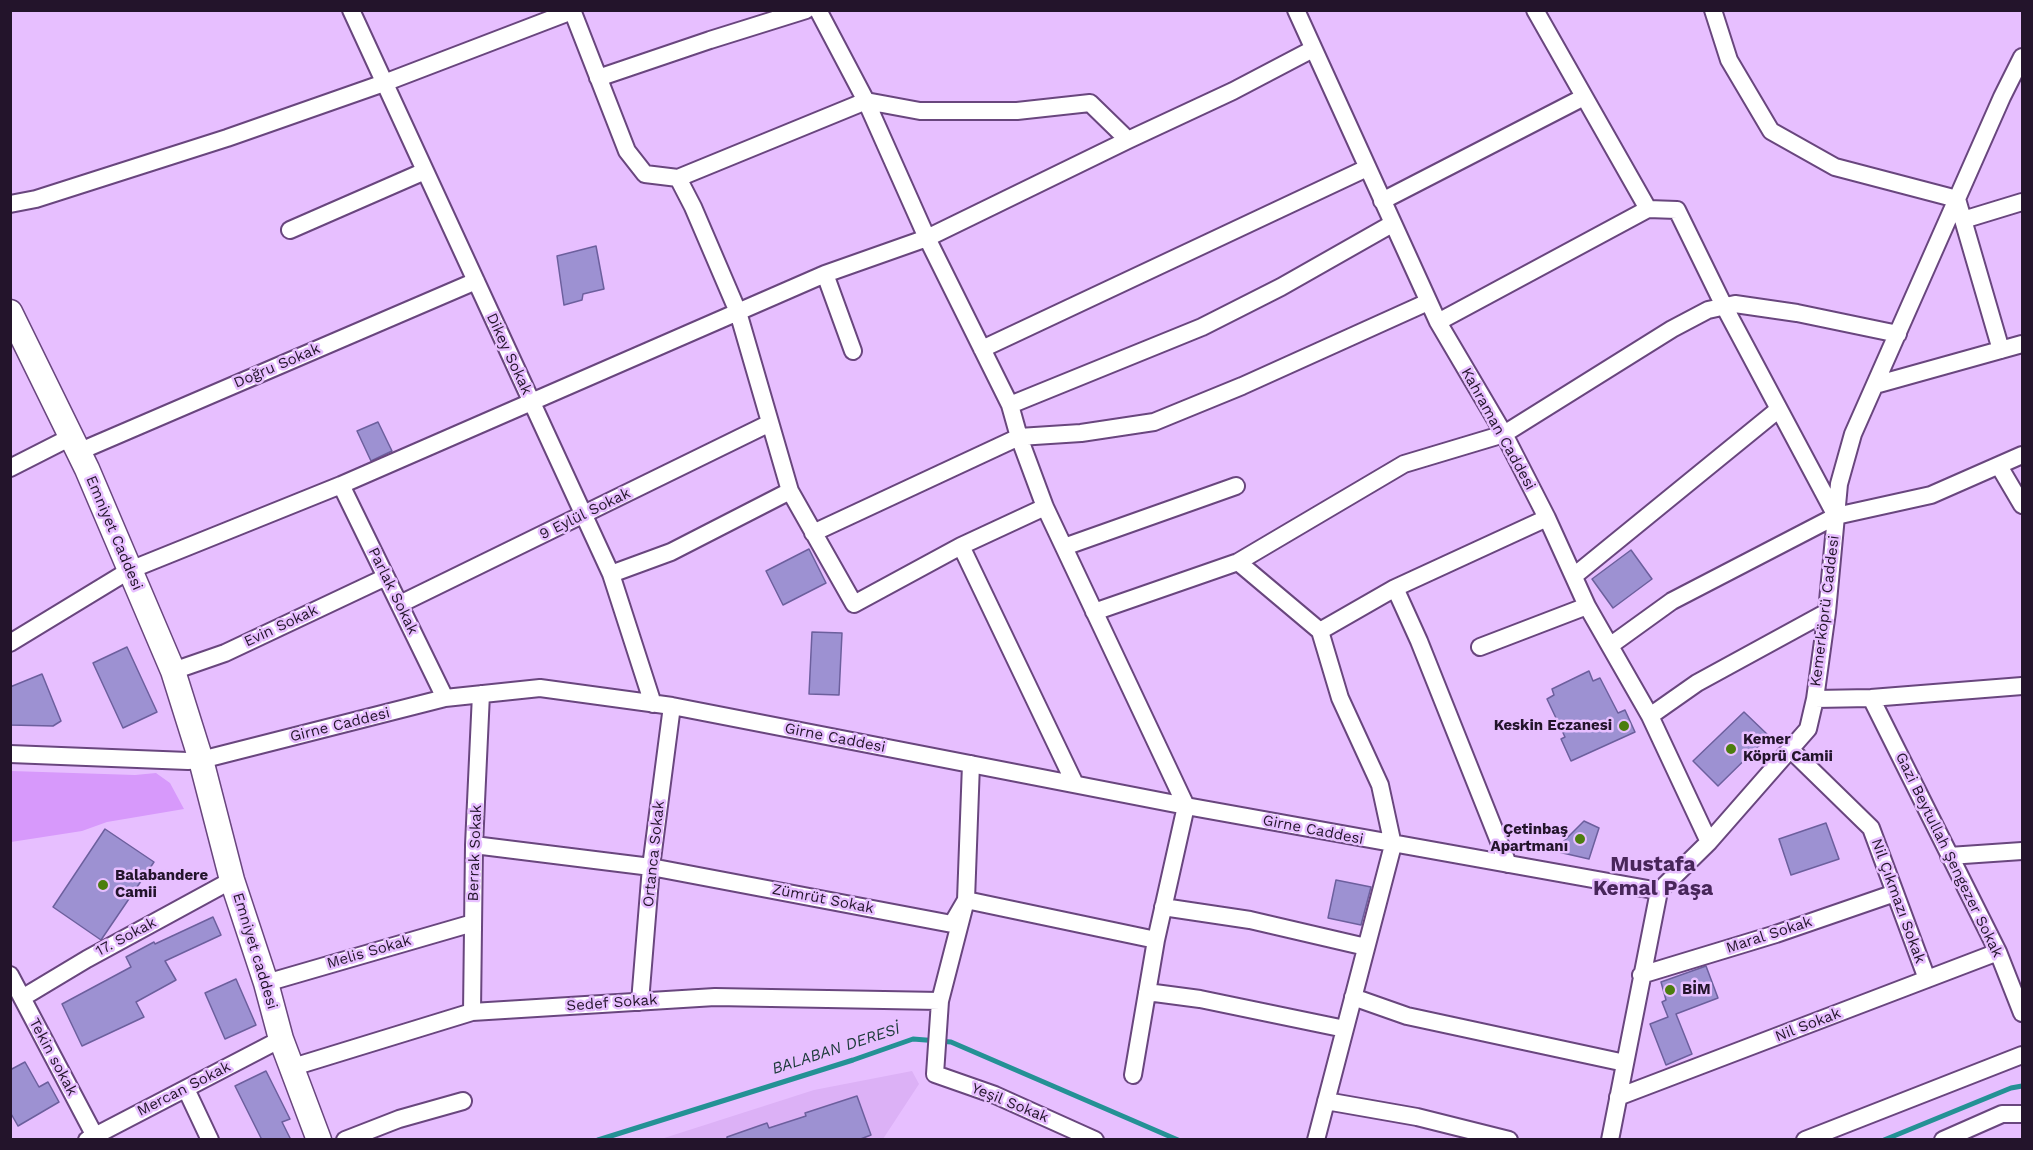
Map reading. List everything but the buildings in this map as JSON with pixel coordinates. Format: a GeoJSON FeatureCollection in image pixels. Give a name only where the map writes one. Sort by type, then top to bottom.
{"type":"FeatureCollection","features":[{"type":"Feature","properties":{"kind":"street","name":"Dikey Sokak"},"geometry":{"type":"LineString","coordinates":[[351,10],[610,574],[653,704]]}},
{"type":"Feature","properties":{"kind":"street"},"geometry":{"type":"LineString","coordinates":[[598,78],[806,10]]}},
{"type":"Feature","properties":{"kind":"street"},"geometry":{"type":"LineString","coordinates":[[818,10],[866,101],[927,238],[1010,405],[1044,507],[1186,806],[1156,940],[1133,1075]]}},
{"type":"Feature","properties":{"kind":"street","name":"Kahraman Caddesi"},"geometry":{"type":"LineString","coordinates":[[1296,10],[1428,302],[1504,434],[1547,518],[1587,606],[1650,716],[1709,842]]}},
{"type":"Feature","properties":{"kind":"street"},"geometry":{"type":"LineString","coordinates":[[1535,10],[1648,209]]}},
{"type":"Feature","properties":{"kind":"street"},"geometry":{"type":"LineString","coordinates":[[1713,10],[1729,60],[1771,131],[1835,167],[1957,199],[2001,350]]}},
{"type":"Feature","properties":{"kind":"street"},"geometry":{"type":"LineString","coordinates":[[10,204],[36,199],[227,138],[384,83],[572,11],[627,151],[645,174],[678,178],[866,101],[920,111],[1017,111],[1090,103],[1128,140]]}},
{"type":"Feature","properties":{"kind":"street"},"geometry":{"type":"LineString","coordinates":[[10,643],[130,570],[341,485],[825,274],[927,238],[1233,91],[1313,49]]}},
{"type":"Feature","properties":{"kind":"street","name":"Kemerköprü Caddesi"},"geometry":{"type":"LineString","coordinates":[[1659,891],[1709,842],[1808,729],[1815,699],[1827,612],[1839,484],[1853,434],[2002,97],[2022,57]]}},
{"type":"Feature","properties":{"kind":"street"},"geometry":{"type":"LineString","coordinates":[[1382,201],[1584,97]]}},
{"type":"Feature","properties":{"kind":"street"},"geometry":{"type":"LineString","coordinates":[[982,349],[1367,168]]}},
{"type":"Feature","properties":{"kind":"street"},"geometry":{"type":"LineString","coordinates":[[290,230],[425,171]]}},
{"type":"Feature","properties":{"kind":"street"},"geometry":{"type":"LineString","coordinates":[[678,178],[693,207],[738,312],[790,491],[854,604],[961,546],[1044,507]]}},
{"type":"Feature","properties":{"kind":"street"},"geometry":{"type":"LineString","coordinates":[[1963,220],[2022,202]]}},
{"type":"Feature","properties":{"kind":"street"},"geometry":{"type":"LineString","coordinates":[[1438,322],[1648,209],[1677,210],[1836,516]]}},
{"type":"Feature","properties":{"kind":"street"},"geometry":{"type":"LineString","coordinates":[[1010,405],[1202,327],[1281,287],[1392,224]]}},
{"type":"Feature","properties":{"kind":"street"},"geometry":{"type":"LineString","coordinates":[[825,274],[853,351]]}},
{"type":"Feature","properties":{"kind":"street","name":"Doğru Sokak"},"geometry":{"type":"LineString","coordinates":[[10,468],[75,445],[476,281]]}},
{"type":"Feature","properties":{"kind":"street"},"geometry":{"type":"LineString","coordinates":[[813,532],[1019,437],[1081,433],[1154,422],[1242,386],[1428,302]]}},
{"type":"Feature","properties":{"kind":"street"},"geometry":{"type":"LineString","coordinates":[[1094,612],[1238,562],[1404,464],[1504,434],[1672,329],[1708,310],[1735,304],[1797,313],[1898,334]]}},
{"type":"Feature","properties":{"kind":"street","name":"Emniyet Caddesi"},"geometry":{"type":"LineString","coordinates":[[12,318],[75,445],[130,570],[173,671],[201,760]]}},
{"type":"Feature","properties":{"kind":"street"},"geometry":{"type":"LineString","coordinates":[[1875,385],[2022,344]]}},
{"type":"Feature","properties":{"kind":"street"},"geometry":{"type":"LineString","coordinates":[[1574,576],[1779,409]]}},
{"type":"Feature","properties":{"kind":"street","name":"9 Eylül Sokak"},"geometry":{"type":"LineString","coordinates":[[400,604],[770,423]]}},
{"type":"Feature","properties":{"kind":"street"},"geometry":{"type":"LineString","coordinates":[[1611,645],[1672,601],[1836,516],[1931,495],[2022,455]]}},
{"type":"Feature","properties":{"kind":"street"},"geometry":{"type":"LineString","coordinates":[[1998,466],[2022,505]]}},
{"type":"Feature","properties":{"kind":"street","name":"Parlak Sokak"},"geometry":{"type":"LineString","coordinates":[[341,485],[445,698]]}},
{"type":"Feature","properties":{"kind":"street"},"geometry":{"type":"LineString","coordinates":[[1064,547],[1236,486]]}},
{"type":"Feature","properties":{"kind":"street"},"geometry":{"type":"LineString","coordinates":[[610,574],[671,552],[790,491]]}},
{"type":"Feature","properties":{"kind":"street"},"geometry":{"type":"LineString","coordinates":[[1320,631],[1395,588],[1547,518]]}},
{"type":"Feature","properties":{"kind":"street"},"geometry":{"type":"LineString","coordinates":[[961,546],[1075,784]]}},
{"type":"Feature","properties":{"kind":"street"},"geometry":{"type":"LineString","coordinates":[[1238,562],[1320,631],[1340,698],[1380,785],[1393,844],[1316,1140]]}},
{"type":"Feature","properties":{"kind":"street","name":"Evin Sokak"},"geometry":{"type":"LineString","coordinates":[[173,671],[225,653],[386,577]]}},
{"type":"Feature","properties":{"kind":"street"},"geometry":{"type":"LineString","coordinates":[[1395,588],[1419,641],[1508,864]]}},
{"type":"Feature","properties":{"kind":"street"},"geometry":{"type":"LineString","coordinates":[[1480,647],[1587,606]]}},
{"type":"Feature","properties":{"kind":"street"},"geometry":{"type":"LineString","coordinates":[[1650,716],[1697,683],[1827,612]]}},
{"type":"Feature","properties":{"kind":"street"},"geometry":{"type":"LineString","coordinates":[[1815,699],[1871,698],[2022,686]]}},
{"type":"Feature","properties":{"kind":"street","name":"Girne Caddesi"},"geometry":{"type":"LineString","coordinates":[[10,754],[188,762],[445,698],[540,688],[672,706],[1186,806],[1659,891]]}},
{"type":"Feature","properties":{"kind":"street","name":"Berrak Sokak"},"geometry":{"type":"LineString","coordinates":[[472,1012],[474,845],[481,694]]}},
{"type":"Feature","properties":{"kind":"street","name":"Gazi Beytullah Şengezer Sokak"},"geometry":{"type":"LineString","coordinates":[[1871,698],[1998,952],[2021,1004]]}},
{"type":"Feature","properties":{"kind":"street","name":"Ortanca Sokak"},"geometry":{"type":"LineString","coordinates":[[640,1002],[651,867],[672,706]]}},
{"type":"Feature","properties":{"kind":"street","name":"Nil Çıkmazı Sokak"},"geometry":{"type":"LineString","coordinates":[[1790,749],[1871,828],[1927,979]]}},
{"type":"Feature","properties":{"kind":"street","name":"Emniyet caddesi"},"geometry":{"type":"LineString","coordinates":[[201,760],[232,880],[266,983],[281,1039],[319,1140]]}},
{"type":"Feature","properties":{"kind":"street"},"geometry":{"type":"LineString","coordinates":[[940,1001],[966,900],[971,764]]}},
{"type":"Feature","properties":{"kind":"street","name":"Zümrüt Sokak"},"geometry":{"type":"LineString","coordinates":[[474,845],[651,867],[952,924],[966,900]]}},
{"type":"Feature","properties":{"kind":"street"},"geometry":{"type":"LineString","coordinates":[[1949,856],[2022,851]]}},
{"type":"Feature","properties":{"kind":"street","name":"17. Sokak"},"geometry":{"type":"LineString","coordinates":[[22,998],[87,959],[232,880]]}},
{"type":"Feature","properties":{"kind":"street"},"geometry":{"type":"LineString","coordinates":[[1610,1140],[1659,891]]}},
{"type":"Feature","properties":{"kind":"street","name":"Maral Sokak"},"geometry":{"type":"LineString","coordinates":[[1641,975],[1776,934],[1895,893]]}},
{"type":"Feature","properties":{"kind":"street"},"geometry":{"type":"LineString","coordinates":[[966,900],[1156,940]]}},
{"type":"Feature","properties":{"kind":"street"},"geometry":{"type":"LineString","coordinates":[[1163,907],[1250,920],[1366,947]]}},
{"type":"Feature","properties":{"kind":"street","name":"Melis Sokak"},"geometry":{"type":"LineString","coordinates":[[266,983],[473,923]]}},
{"type":"Feature","properties":{"kind":"street","name":"Nil Sokak"},"geometry":{"type":"LineString","coordinates":[[1618,1097],[1998,952]]}},
{"type":"Feature","properties":{"kind":"street","name":"Tekin sokak"},"geometry":{"type":"LineString","coordinates":[[10,975],[93,1138]]}},
{"type":"Feature","properties":{"kind":"street"},"geometry":{"type":"LineString","coordinates":[[1147,992],[1200,999],[1345,1029]]}},
{"type":"Feature","properties":{"kind":"street","name":"Sedef Sokak"},"geometry":{"type":"LineString","coordinates":[[293,1067],[472,1012],[715,997],[940,1001]]}},
{"type":"Feature","properties":{"kind":"street"},"geometry":{"type":"LineString","coordinates":[[1353,997],[1407,1016],[1625,1063]]}},
{"type":"Feature","properties":{"kind":"street","name":"Yeşil Sokak"},"geometry":{"type":"LineString","coordinates":[[940,1001],[935,1074],[995,1095],[1095,1140]]}},
{"type":"Feature","properties":{"kind":"street","name":"Mercan Sokak"},"geometry":{"type":"LineString","coordinates":[[93,1138],[281,1039]]}},
{"type":"Feature","properties":{"kind":"street"},"geometry":{"type":"LineString","coordinates":[[1805,1140],[2022,1055]]}},
{"type":"Feature","properties":{"kind":"street"},"geometry":{"type":"LineString","coordinates":[[186,1089],[210,1140]]}},
{"type":"Feature","properties":{"kind":"street"},"geometry":{"type":"LineString","coordinates":[[345,1140],[399,1119],[463,1101]]}},
{"type":"Feature","properties":{"kind":"street"},"geometry":{"type":"LineString","coordinates":[[1326,1101],[1417,1117],[1509,1140]]}},
{"type":"Feature","properties":{"kind":"street"},"geometry":{"type":"LineString","coordinates":[[1943,1140],[2002,1114],[2022,1114]]}},
{"type":"Feature","properties":{"kind":"shaded area"},"geometry":{"type":"Polygon","coordinates":[[[11,771],[135,775],[156,773],[170,783],[184,809],[107,822],[82,831],[11,842],[11,771]]]}},
{"type":"Feature","properties":{"kind":"shaded area"},"geometry":{"type":"Polygon","coordinates":[[[912,1071],[919,1084],[883,1139],[658,1140],[814,1090],[912,1071]]]}},
{"type":"Feature","properties":{"kind":"waterway","name":"BALABAN DERESİ"},"geometry":{"type":"LineString","coordinates":[[598,1140],[913,1039],[951,1042],[1178,1140]]}},
{"type":"Feature","properties":{"kind":"waterway","name":"BALABAN DERESİ"},"geometry":{"type":"LineString","coordinates":[[1884,1140],[2011,1088],[2022,1086]]}},
{"type":"Feature","properties":{"kind":"place","name":"Keskin Eczanesi"},"geometry":{"type":"Point","coordinates":[1624,726]}},
{"type":"Feature","properties":{"kind":"place","name":"Kemer Köprü Camii"},"geometry":{"type":"Point","coordinates":[1731,749]}},
{"type":"Feature","properties":{"kind":"place","name":"Çetinbaş Apartmanı"},"geometry":{"type":"Point","coordinates":[1580,839]}},
{"type":"Feature","properties":{"kind":"place","name":"Balabandere Camii"},"geometry":{"type":"Point","coordinates":[103,885]}},
{"type":"Feature","properties":{"kind":"place","name":"BİM"},"geometry":{"type":"Point","coordinates":[1670,990]}},
{"type":"Feature","properties":{"kind":"district","name":"Mustafa Kemal Paşa"},"geometry":{"type":"Point","coordinates":[1653,877]}}]}
